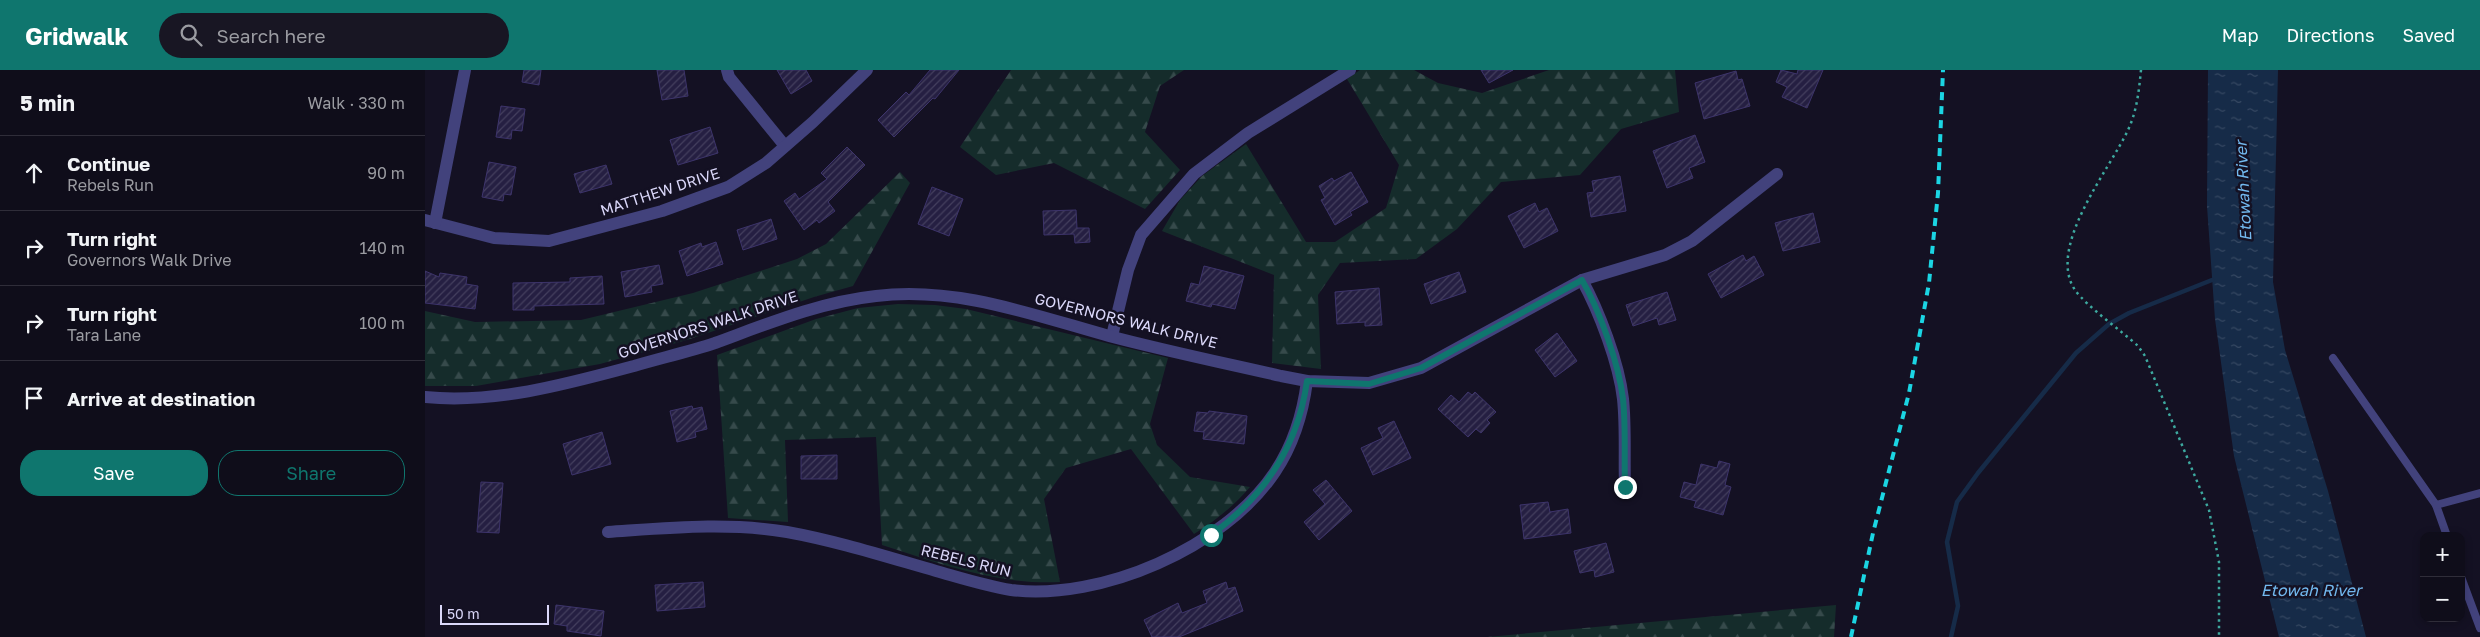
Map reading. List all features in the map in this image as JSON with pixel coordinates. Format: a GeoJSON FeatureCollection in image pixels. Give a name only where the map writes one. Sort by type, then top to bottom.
{"type":"FeatureCollection","features":[{"type":"Feature","properties":{"kind":"street"},"geometry":{"type":"LineString","coordinates":[[430,222],[465,70]]}},
{"type":"Feature","properties":{"kind":"street"},"geometry":{"type":"LineString","coordinates":[[727,70],[729,77],[785,146]]}},
{"type":"Feature","properties":{"kind":"street","name":"MATTHEW DRIVE"},"geometry":{"type":"LineString","coordinates":[[430,222],[494,238],[549,241],[662,211],[728,187],[766,162],[867,70]]}},
{"type":"Feature","properties":{"kind":"street"},"geometry":{"type":"LineString","coordinates":[[1112,336],[1128,270],[1141,235],[1194,174],[1248,133],[1350,70]]}},
{"type":"Feature","properties":{"kind":"street","name":"GOVERNORS WALK DRIVE"},"geometry":{"type":"LineString","coordinates":[[425,397],[452,398],[506,394],[561,385],[700,348],[815,308],[876,296],[913,293],[986,302],[1112,336],[1307,381],[1369,384],[1421,368],[1582,280],[1665,255],[1692,241],[1777,174]]}},
{"type":"Feature","properties":{"kind":"street"},"geometry":{"type":"LineString","coordinates":[[1582,280],[1592,297],[1609,344],[1623,398],[1625,487]]}},
{"type":"Feature","properties":{"kind":"street","name":"REBELS RUN"},"geometry":{"type":"LineString","coordinates":[[608,532],[692,526],[735,527],[785,532],[829,541],[984,585],[1044,592],[1093,586],[1135,572],[1174,554],[1211,535],[1235,517],[1261,490],[1286,453],[1298,424],[1307,381]]}},
{"type":"Feature","properties":{"kind":"lane"},"geometry":{"type":"LineString","coordinates":[[2333,358],[2436,505],[2446,532]]}},
{"type":"Feature","properties":{"kind":"lane"},"geometry":{"type":"LineString","coordinates":[[2436,505],[2480,493]]}},
{"type":"Feature","properties":{"kind":"lane"},"geometry":{"type":"LineString","coordinates":[[2465,588],[2480,628]]}},
{"type":"Feature","properties":{"kind":"path"},"geometry":{"type":"LineString","coordinates":[[2141,70],[2138,99],[2129,129],[2074,228],[2068,264],[2076,292],[2138,346],[2145,356],[2209,510],[2219,562],[2219,637]]}},
{"type":"Feature","properties":{"kind":"green space"},"geometry":{"type":"Polygon","coordinates":[[[1011,70],[1184,70],[1160,86],[1145,132],[1180,170],[1145,209],[1054,163],[996,175],[960,147],[1011,70]]]}},
{"type":"Feature","properties":{"kind":"green space"},"geometry":{"type":"Polygon","coordinates":[[[1360,70],[1414,70],[1438,83],[1482,93],[1549,70],[1675,70],[1679,112],[1621,129],[1580,175],[1501,182],[1457,229],[1416,259],[1340,263],[1318,295],[1321,369],[1272,363],[1274,275],[1162,231],[1180,200],[1202,176],[1246,144],[1306,242],[1335,242],[1386,208],[1399,165],[1347,79],[1360,70]]]}},
{"type":"Feature","properties":{"kind":"green space"},"geometry":{"type":"Polygon","coordinates":[[[900,172],[910,183],[853,286],[814,297],[687,340],[600,364],[476,386],[425,386],[425,311],[475,322],[581,320],[693,293],[797,259],[826,244],[900,172]]]}},
{"type":"Feature","properties":{"kind":"green space"},"geometry":{"type":"Polygon","coordinates":[[[898,304],[935,305],[966,309],[1168,358],[1150,424],[1157,445],[1190,477],[1250,487],[1224,513],[1194,534],[1131,449],[1066,468],[1044,499],[1060,582],[1037,582],[992,577],[948,566],[882,545],[876,437],[785,440],[788,522],[728,518],[717,355],[816,319],[858,308],[898,304]]]}},
{"type":"Feature","properties":{"kind":"green space"},"geometry":{"type":"Polygon","coordinates":[[[1836,605],[1834,637],[1487,637],[1836,605]]]}},
{"type":"Feature","properties":{"kind":"water","name":"Etowah River"},"geometry":{"type":"Polygon","coordinates":[[[2208,70],[2278,70],[2273,282],[2285,350],[2328,491],[2366,637],[2279,637],[2234,456],[2215,319],[2207,206],[2208,70]]]}},
{"type":"Feature","properties":{"kind":"building"},"geometry":{"type":"Polygon","coordinates":[[[524,70],[541,70],[539,85],[522,82],[524,70]]]}},
{"type":"Feature","properties":{"kind":"building"},"geometry":{"type":"Polygon","coordinates":[[[657,70],[684,70],[688,96],[662,100],[657,70]]]}},
{"type":"Feature","properties":{"kind":"building"},"geometry":{"type":"Polygon","coordinates":[[[777,70],[806,70],[812,81],[791,94],[777,70]]]}},
{"type":"Feature","properties":{"kind":"building"},"geometry":{"type":"Polygon","coordinates":[[[930,70],[959,70],[935,99],[933,98],[894,137],[878,120],[906,92],[909,95],[930,70]]]}},
{"type":"Feature","properties":{"kind":"building"},"geometry":{"type":"Polygon","coordinates":[[[1481,70],[1513,70],[1489,83],[1481,70]]]}},
{"type":"Feature","properties":{"kind":"building"},"geometry":{"type":"Polygon","coordinates":[[[1781,70],[1797,74],[1798,70],[1823,70],[1807,108],[1782,97],[1787,87],[1776,82],[1781,70]]]}},
{"type":"Feature","properties":{"kind":"building"},"geometry":{"type":"Polygon","coordinates":[[[1736,71],[1738,80],[1742,79],[1750,106],[1704,119],[1695,83],[1736,71]]]}},
{"type":"Feature","properties":{"kind":"building"},"geometry":{"type":"Polygon","coordinates":[[[501,106],[525,109],[522,131],[512,130],[511,139],[496,137],[501,106]]]}},
{"type":"Feature","properties":{"kind":"building"},"geometry":{"type":"Polygon","coordinates":[[[710,127],[718,153],[678,165],[670,140],[710,127]]]}},
{"type":"Feature","properties":{"kind":"building"},"geometry":{"type":"Polygon","coordinates":[[[1695,135],[1705,162],[1689,168],[1693,178],[1667,188],[1653,151],[1695,135]]]}},
{"type":"Feature","properties":{"kind":"building"},"geometry":{"type":"Polygon","coordinates":[[[847,147],[865,165],[828,202],[835,211],[819,223],[817,220],[804,230],[784,201],[795,193],[799,199],[827,179],[821,173],[847,147]]]}},
{"type":"Feature","properties":{"kind":"building"},"geometry":{"type":"Polygon","coordinates":[[[489,162],[516,167],[511,195],[504,194],[503,201],[482,197],[489,162]]]}},
{"type":"Feature","properties":{"kind":"building"},"geometry":{"type":"Polygon","coordinates":[[[606,165],[612,184],[580,193],[574,174],[606,165]]]}},
{"type":"Feature","properties":{"kind":"building"},"geometry":{"type":"Polygon","coordinates":[[[1351,172],[1368,202],[1350,212],[1352,215],[1335,225],[1321,200],[1325,198],[1319,186],[1332,178],[1334,181],[1351,172]]]}},
{"type":"Feature","properties":{"kind":"building"},"geometry":{"type":"Polygon","coordinates":[[[1620,176],[1626,211],[1591,217],[1587,193],[1594,192],[1592,181],[1620,176]]]}},
{"type":"Feature","properties":{"kind":"building"},"geometry":{"type":"Polygon","coordinates":[[[932,187],[963,199],[949,236],[918,224],[932,187]]]}},
{"type":"Feature","properties":{"kind":"building"},"geometry":{"type":"Polygon","coordinates":[[[1535,203],[1539,212],[1547,208],[1558,231],[1524,248],[1508,216],[1535,203]]]}},
{"type":"Feature","properties":{"kind":"building"},"geometry":{"type":"Polygon","coordinates":[[[1076,210],[1077,228],[1089,228],[1090,242],[1075,243],[1074,234],[1044,235],[1043,211],[1076,210]]]}},
{"type":"Feature","properties":{"kind":"building"},"geometry":{"type":"Polygon","coordinates":[[[1813,213],[1820,242],[1783,251],[1775,223],[1813,213]]]}},
{"type":"Feature","properties":{"kind":"building"},"geometry":{"type":"Polygon","coordinates":[[[771,219],[777,239],[743,250],[737,230],[771,219]]]}},
{"type":"Feature","properties":{"kind":"building"},"geometry":{"type":"Polygon","coordinates":[[[716,242],[723,264],[687,276],[679,251],[701,243],[702,247],[716,242]]]}},
{"type":"Feature","properties":{"kind":"building"},"geometry":{"type":"Polygon","coordinates":[[[1743,255],[1746,261],[1754,256],[1764,275],[1721,298],[1708,274],[1743,255]]]}},
{"type":"Feature","properties":{"kind":"building"},"geometry":{"type":"Polygon","coordinates":[[[659,265],[663,284],[651,286],[652,292],[625,297],[621,272],[659,265]]]}},
{"type":"Feature","properties":{"kind":"building"},"geometry":{"type":"Polygon","coordinates":[[[1204,266],[1244,276],[1235,309],[1212,304],[1211,307],[1186,301],[1191,283],[1199,285],[1204,266]]]}},
{"type":"Feature","properties":{"kind":"building"},"geometry":{"type":"Polygon","coordinates":[[[425,271],[439,277],[440,273],[467,277],[466,284],[478,286],[475,309],[425,303],[425,271]]]}},
{"type":"Feature","properties":{"kind":"building"},"geometry":{"type":"Polygon","coordinates":[[[1459,272],[1466,292],[1431,304],[1424,284],[1459,272]]]}},
{"type":"Feature","properties":{"kind":"building"},"geometry":{"type":"Polygon","coordinates":[[[602,276],[604,304],[534,306],[534,310],[513,310],[513,283],[570,282],[570,278],[602,276]]]}},
{"type":"Feature","properties":{"kind":"building"},"geometry":{"type":"Polygon","coordinates":[[[1379,288],[1382,325],[1365,326],[1365,322],[1337,324],[1335,292],[1379,288]]]}},
{"type":"Feature","properties":{"kind":"building"},"geometry":{"type":"Polygon","coordinates":[[[1667,292],[1676,320],[1659,325],[1657,318],[1633,326],[1626,305],[1667,292]]]}},
{"type":"Feature","properties":{"kind":"building"},"geometry":{"type":"Polygon","coordinates":[[[1557,333],[1577,361],[1555,377],[1535,350],[1557,333]]]}},
{"type":"Feature","properties":{"kind":"building"},"geometry":{"type":"Polygon","coordinates":[[[1468,392],[1472,395],[1475,392],[1496,412],[1487,420],[1490,423],[1481,433],[1476,429],[1468,437],[1438,409],[1451,395],[1459,402],[1468,392]]]}},
{"type":"Feature","properties":{"kind":"building"},"geometry":{"type":"Polygon","coordinates":[[[692,406],[693,409],[702,407],[707,429],[695,432],[696,437],[677,442],[670,411],[692,406]]]}},
{"type":"Feature","properties":{"kind":"building"},"geometry":{"type":"Polygon","coordinates":[[[1209,411],[1247,416],[1244,444],[1203,439],[1204,432],[1194,431],[1197,412],[1208,413],[1209,411]]]}},
{"type":"Feature","properties":{"kind":"building"},"geometry":{"type":"Polygon","coordinates":[[[1394,421],[1411,458],[1373,475],[1361,448],[1383,438],[1378,428],[1394,421]]]}},
{"type":"Feature","properties":{"kind":"building"},"geometry":{"type":"Polygon","coordinates":[[[602,432],[611,464],[572,475],[563,444],[602,432]]]}},
{"type":"Feature","properties":{"kind":"building"},"geometry":{"type":"Polygon","coordinates":[[[837,455],[837,479],[801,479],[801,456],[837,455]]]}},
{"type":"Feature","properties":{"kind":"building"},"geometry":{"type":"Polygon","coordinates":[[[1719,461],[1730,464],[1725,485],[1731,487],[1723,515],[1694,507],[1696,501],[1680,497],[1684,482],[1696,485],[1701,464],[1717,468],[1719,461]]]}},
{"type":"Feature","properties":{"kind":"building"},"geometry":{"type":"Polygon","coordinates":[[[1326,480],[1352,511],[1319,540],[1304,522],[1325,504],[1313,490],[1326,480]]]}},
{"type":"Feature","properties":{"kind":"building"},"geometry":{"type":"Polygon","coordinates":[[[481,482],[503,483],[499,533],[477,532],[481,482]]]}},
{"type":"Feature","properties":{"kind":"building"},"geometry":{"type":"Polygon","coordinates":[[[1548,502],[1550,512],[1568,509],[1571,533],[1524,539],[1520,505],[1548,502]]]}},
{"type":"Feature","properties":{"kind":"building"},"geometry":{"type":"Polygon","coordinates":[[[1606,543],[1614,572],[1595,577],[1594,570],[1580,573],[1574,551],[1606,543]]]}},
{"type":"Feature","properties":{"kind":"building"},"geometry":{"type":"Polygon","coordinates":[[[703,582],[705,607],[657,611],[655,585],[703,582]]]}},
{"type":"Feature","properties":{"kind":"building"},"geometry":{"type":"Polygon","coordinates":[[[1226,582],[1228,589],[1235,587],[1243,611],[1179,637],[1152,637],[1144,620],[1178,603],[1182,613],[1207,603],[1203,591],[1226,582]]]}},
{"type":"Feature","properties":{"kind":"building"},"geometry":{"type":"Polygon","coordinates":[[[556,605],[604,611],[601,636],[567,631],[567,626],[554,624],[556,605]]]}},
{"type":"Feature","properties":{"kind":"waterway"},"geometry":{"type":"LineString","coordinates":[[1951,637],[1958,606],[1947,542],[1957,502],[1978,473],[2076,353],[2109,324],[2129,313],[2212,280]]}},
{"type":"Feature","properties":{"kind":"railway"},"geometry":{"type":"LineString","coordinates":[[1851,637],[1873,533],[1909,393],[1929,283],[1938,193],[1943,70]]}},
{"type":"Feature","properties":{"kind":"route"},"geometry":{"type":"LineString","coordinates":[[1211,535],[1235,517],[1275,472],[1286,453],[1298,424],[1307,381],[1369,384],[1421,368],[1582,280],[1592,297],[1609,344],[1623,398],[1625,487]]}}]}
